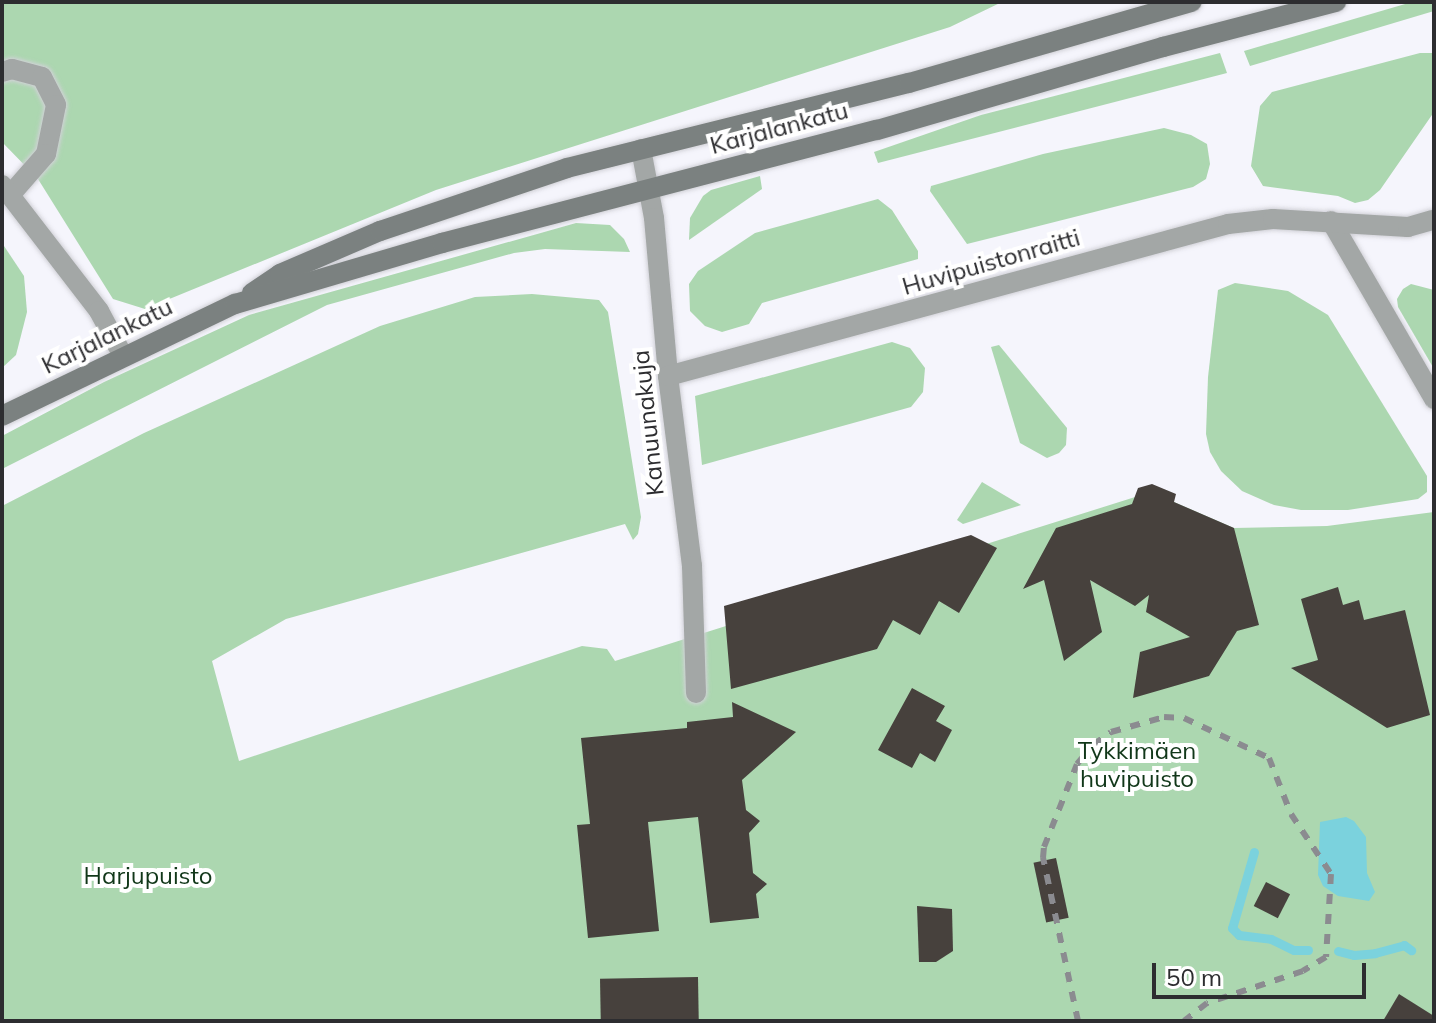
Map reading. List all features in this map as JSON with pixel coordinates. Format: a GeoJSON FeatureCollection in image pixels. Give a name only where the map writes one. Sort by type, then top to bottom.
{"type":"FeatureCollection","features":[{"type":"Feature","properties":{"kind":"main road","name":"Karjalankatu"},"geometry":{"type":"LineString","coordinates":[[235,304],[280,274],[380,231],[567,168],[909,83],[1192,2]]}},
{"type":"Feature","properties":{"kind":"main road","name":"Karjalankatu"},"geometry":{"type":"LineString","coordinates":[[2,416],[235,304],[442,243],[877,130],[1163,47],[1336,2]]}},
{"type":"Feature","properties":{"kind":"street"},"geometry":{"type":"LineString","coordinates":[[2,72],[12,69],[42,77],[56,105],[46,154],[7,189],[99,311],[123,356]]}},
{"type":"Feature","properties":{"kind":"street","name":"Kanuunakuja"},"geometry":{"type":"LineString","coordinates":[[641,149],[650,188],[668,376],[692,566],[696,693]]}},
{"type":"Feature","properties":{"kind":"street","name":"Huvipuistonraitti"},"geometry":{"type":"LineString","coordinates":[[668,376],[1228,224],[1273,219],[1408,227],[1432,220]]}},
{"type":"Feature","properties":{"kind":"street"},"geometry":{"type":"LineString","coordinates":[[1331,221],[1434,399]]}},
{"type":"Feature","properties":{"kind":"green space"},"geometry":{"type":"Polygon","coordinates":[[[2,2],[1002,2],[950,27],[436,190],[145,309],[113,299],[38,179],[2,142],[2,2]]]}},
{"type":"Feature","properties":{"kind":"green space"},"geometry":{"type":"Polygon","coordinates":[[[1412,2],[1434,2],[1434,11],[1250,66],[1244,51],[1412,2]]]}},
{"type":"Feature","properties":{"kind":"green space"},"geometry":{"type":"Polygon","coordinates":[[[1220,53],[1227,73],[878,163],[874,152],[981,115],[1220,53]]]}},
{"type":"Feature","properties":{"kind":"green space"},"geometry":{"type":"Polygon","coordinates":[[[1420,53],[1434,53],[1434,112],[1380,190],[1368,200],[1355,203],[1338,196],[1263,186],[1251,166],[1260,106],[1272,92],[1420,53]]]}},
{"type":"Feature","properties":{"kind":"green space"},"geometry":{"type":"Polygon","coordinates":[[[1164,128],[1191,135],[1207,144],[1210,164],[1206,179],[1193,187],[967,244],[930,191],[931,186],[1043,154],[1164,128]]]}},
{"type":"Feature","properties":{"kind":"green space"},"geometry":{"type":"Polygon","coordinates":[[[760,176],[762,189],[689,240],[690,218],[703,196],[711,190],[760,176]]]}},
{"type":"Feature","properties":{"kind":"green space"},"geometry":{"type":"Polygon","coordinates":[[[878,199],[892,210],[918,251],[918,259],[762,303],[749,324],[722,332],[705,326],[690,311],[689,284],[698,271],[755,233],[878,199]]]}},
{"type":"Feature","properties":{"kind":"green space"},"geometry":{"type":"Polygon","coordinates":[[[576,223],[610,225],[624,239],[630,252],[545,249],[514,253],[327,305],[2,469],[2,436],[104,382],[249,315],[576,223]]]}},
{"type":"Feature","properties":{"kind":"green space"},"geometry":{"type":"Polygon","coordinates":[[[2,243],[24,276],[27,312],[16,355],[2,368],[2,243]]]}},
{"type":"Feature","properties":{"kind":"green space"},"geometry":{"type":"Polygon","coordinates":[[[1235,283],[1288,291],[1328,315],[1427,476],[1427,492],[1418,499],[1348,510],[1301,510],[1274,505],[1242,491],[1221,471],[1210,452],[1206,434],[1208,377],[1218,290],[1235,283]]]}},
{"type":"Feature","properties":{"kind":"green space"},"geometry":{"type":"Polygon","coordinates":[[[1411,284],[1434,290],[1434,369],[1398,307],[1397,299],[1403,289],[1411,284]]]}},
{"type":"Feature","properties":{"kind":"green space","name":"Tykkimäen huvipuisto"},"geometry":{"type":"Polygon","coordinates":[[[532,294],[599,300],[608,312],[641,517],[638,534],[633,540],[625,524],[286,619],[212,661],[239,761],[582,646],[607,649],[615,661],[1151,492],[1234,528],[1327,526],[1434,512],[1434,1021],[2,1021],[2,506],[144,433],[380,326],[475,297],[532,294]]]}},
{"type":"Feature","properties":{"kind":"green space"},"geometry":{"type":"Polygon","coordinates":[[[892,342],[910,348],[925,368],[923,392],[911,407],[702,465],[695,396],[892,342]]]}},
{"type":"Feature","properties":{"kind":"green space"},"geometry":{"type":"Polygon","coordinates":[[[999,345],[1067,428],[1066,445],[1059,453],[1047,458],[1020,443],[991,347],[999,345]]]}},
{"type":"Feature","properties":{"kind":"green space"},"geometry":{"type":"Polygon","coordinates":[[[982,482],[1021,505],[963,524],[957,520],[982,482]]]}},
{"type":"Feature","properties":{"kind":"water"},"geometry":{"type":"Polygon","coordinates":[[[1346,817],[1354,821],[1366,837],[1367,873],[1375,892],[1369,901],[1338,896],[1323,886],[1318,875],[1320,822],[1346,817]]]}},
{"type":"Feature","properties":{"kind":"building"},"geometry":{"type":"Polygon","coordinates":[[[1152,484],[1176,494],[1174,502],[1234,528],[1259,625],[1237,631],[1209,676],[1133,698],[1140,652],[1190,637],[1146,612],[1149,595],[1135,606],[1090,580],[1102,632],[1064,661],[1044,580],[1023,589],[1056,528],[1132,504],[1138,488],[1152,484]]]}},
{"type":"Feature","properties":{"kind":"building"},"geometry":{"type":"Polygon","coordinates":[[[971,535],[997,548],[959,613],[939,601],[920,635],[893,620],[877,649],[731,689],[724,606],[971,535]]]}},
{"type":"Feature","properties":{"kind":"building"},"geometry":{"type":"Polygon","coordinates":[[[1338,587],[1343,605],[1359,600],[1364,620],[1405,610],[1430,715],[1387,728],[1291,668],[1318,660],[1301,599],[1338,587]]]}},
{"type":"Feature","properties":{"kind":"building"},"geometry":{"type":"Polygon","coordinates":[[[912,688],[945,706],[936,721],[952,730],[935,762],[920,753],[912,768],[878,750],[912,688]]]}},
{"type":"Feature","properties":{"kind":"building"},"geometry":{"type":"Polygon","coordinates":[[[732,702],[796,732],[742,780],[746,810],[760,821],[749,833],[753,873],[767,884],[756,894],[759,918],[710,923],[698,817],[648,822],[659,931],[588,938],[577,825],[590,824],[581,738],[687,728],[687,722],[733,717],[732,702]]]}},
{"type":"Feature","properties":{"kind":"building"},"geometry":{"type":"Polygon","coordinates":[[[1056,858],[1069,918],[1046,922],[1034,863],[1056,858]]]}},
{"type":"Feature","properties":{"kind":"building"},"geometry":{"type":"Polygon","coordinates":[[[1266,882],[1290,894],[1278,918],[1254,906],[1266,882]]]}},
{"type":"Feature","properties":{"kind":"building"},"geometry":{"type":"Polygon","coordinates":[[[917,906],[952,909],[953,951],[936,962],[919,962],[917,906]]]}},
{"type":"Feature","properties":{"kind":"building"},"geometry":{"type":"Polygon","coordinates":[[[698,977],[699,1021],[601,1021],[600,979],[698,977]]]}},
{"type":"Feature","properties":{"kind":"building"},"geometry":{"type":"Polygon","coordinates":[[[1399,994],[1434,1016],[1434,1021],[1383,1021],[1399,994]]]}},
{"type":"Feature","properties":{"kind":"waterway"},"geometry":{"type":"LineString","coordinates":[[1254,852],[1232,928],[1239,935],[1271,939],[1294,950],[1308,950]]}},
{"type":"Feature","properties":{"kind":"waterway"},"geometry":{"type":"LineString","coordinates":[[1338,951],[1354,955],[1404,945],[1411,950]]}},
{"type":"Feature","properties":{"kind":"railway"},"geometry":{"type":"LineString","coordinates":[[1078,1021],[1043,858],[1044,847],[1077,764],[1093,745],[1111,732],[1164,717],[1184,718],[1269,758],[1291,814],[1331,874],[1326,957],[1303,971],[1207,1003],[1184,1021]]}},
{"type":"Feature","properties":{"kind":"park label","name":"Harjupuisto"},"geometry":{"type":"Point","coordinates":[148,876]}}]}
